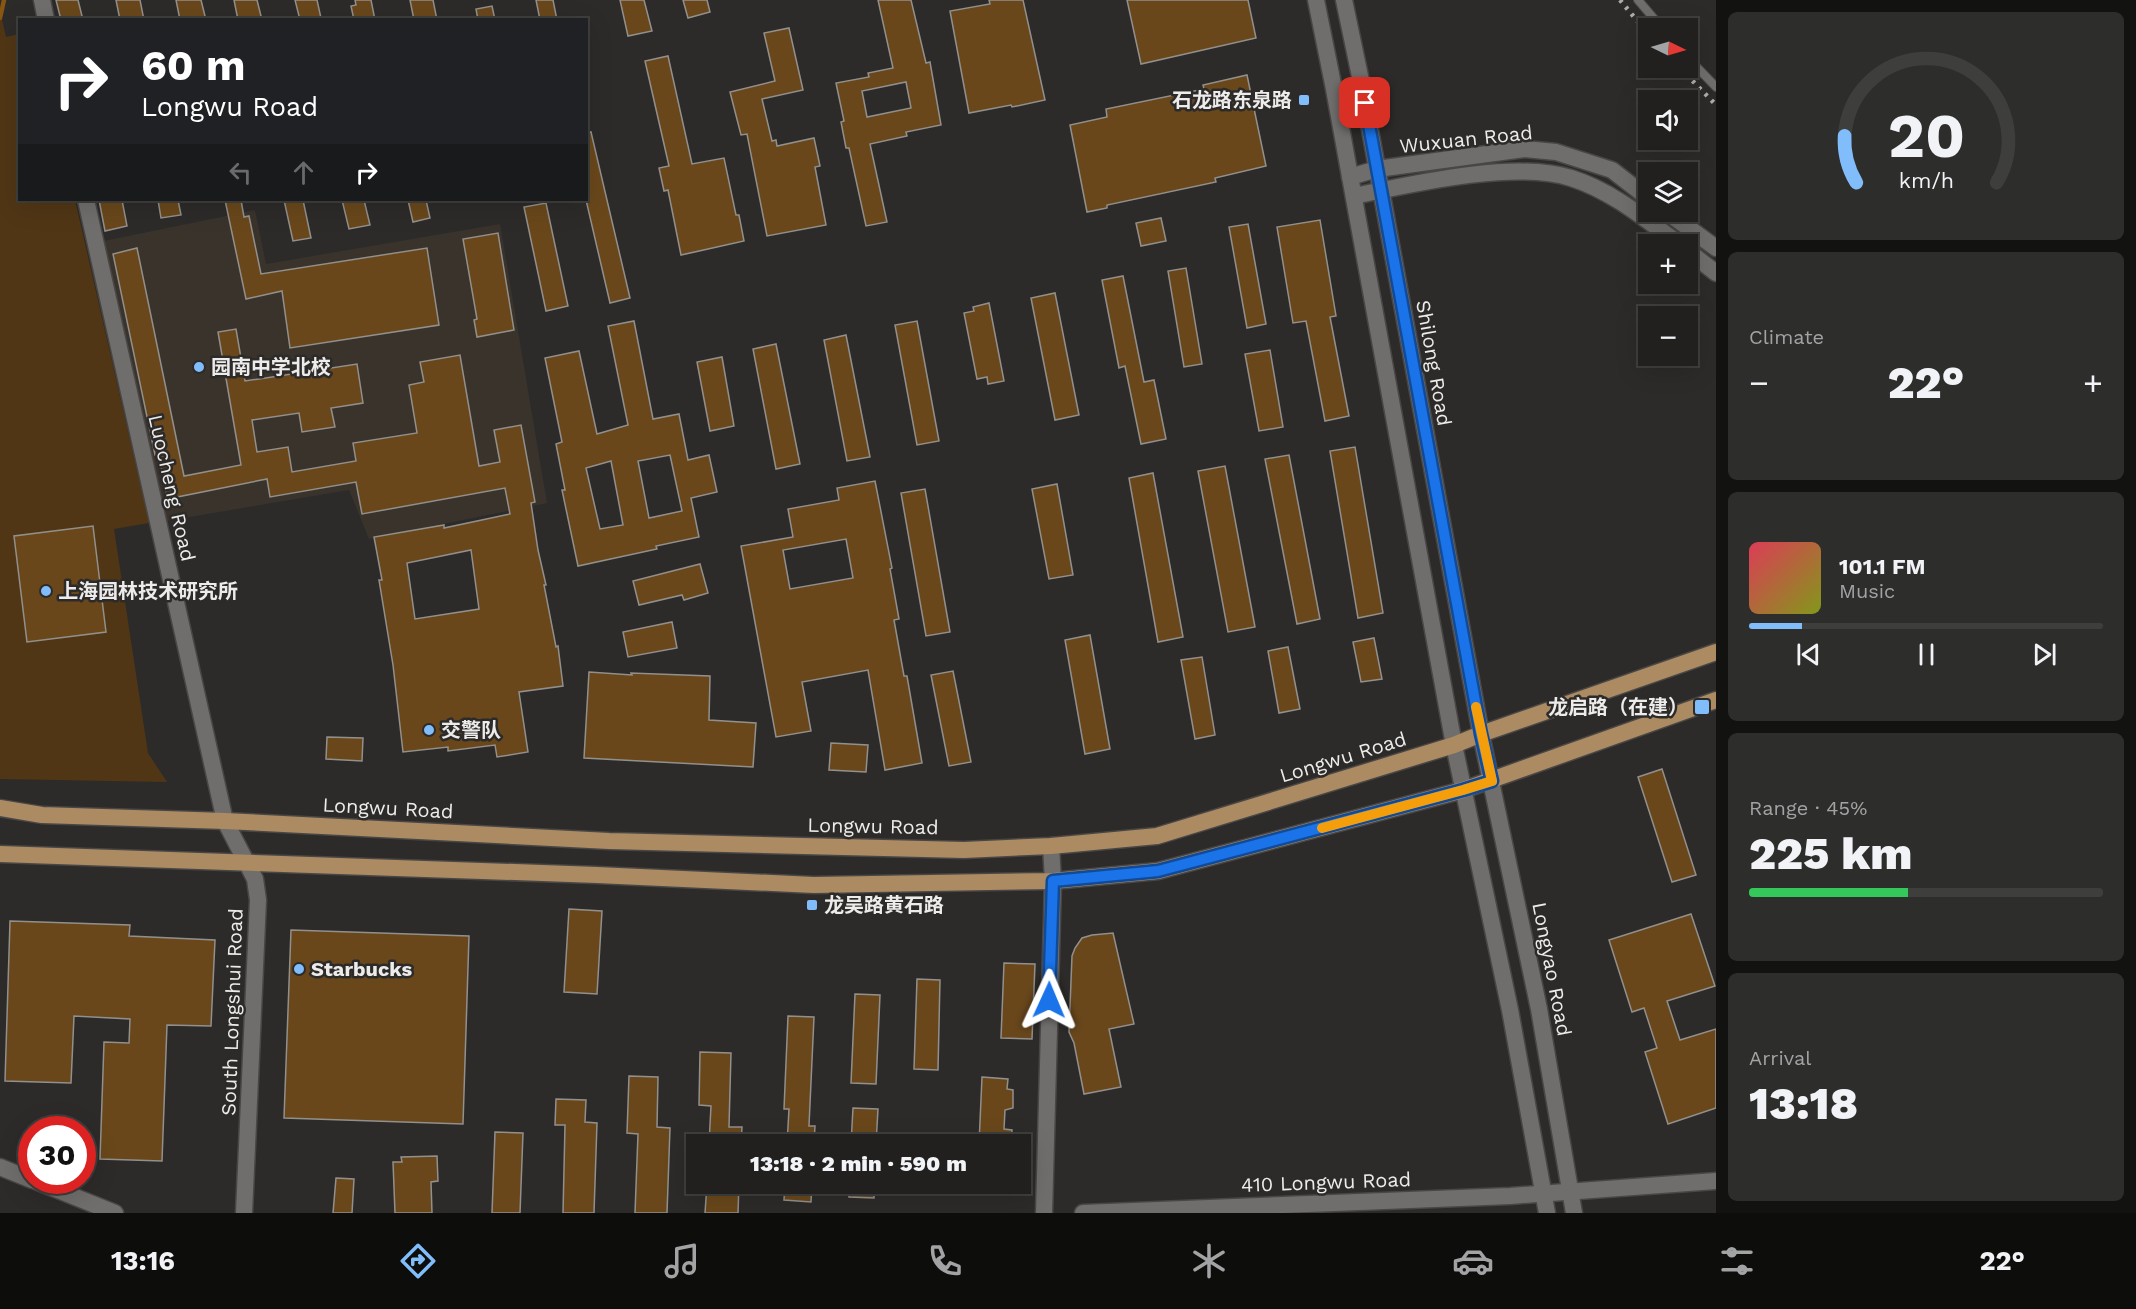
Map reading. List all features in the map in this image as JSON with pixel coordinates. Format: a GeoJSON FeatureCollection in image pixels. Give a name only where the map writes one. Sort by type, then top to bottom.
{"type":"FeatureCollection","features":[{"type":"Feature","properties":{"kind":"main road"},"geometry":{"type":"LineString","coordinates":[[42,0],[46,18]]}},
{"type":"Feature","properties":{"kind":"main road"},"geometry":{"type":"LineString","coordinates":[[1316,0],[1454,745],[1510,1010],[1547,1213]]}},
{"type":"Feature","properties":{"kind":"main road","name":"Shilong Road"},"geometry":{"type":"LineString","coordinates":[[1344,0],[1481,734]]}},
{"type":"Feature","properties":{"kind":"main road","name":"Wuxuan Road"},"geometry":{"type":"LineString","coordinates":[[1350,177],[1377,169],[1524,149],[1556,152],[1612,170],[1638,190]]}},
{"type":"Feature","properties":{"kind":"main road"},"geometry":{"type":"LineString","coordinates":[[1354,196],[1502,171],[1530,172],[1570,177],[1620,200],[1666,234]]}},
{"type":"Feature","properties":{"kind":"main road","name":"Luocheng Road"},"geometry":{"type":"LineString","coordinates":[[86,201],[225,821]]}},
{"type":"Feature","properties":{"kind":"main road"},"geometry":{"type":"LineString","coordinates":[[1681,222],[1716,248]]}},
{"type":"Feature","properties":{"kind":"main road"},"geometry":{"type":"LineString","coordinates":[[1698,259],[1716,273]]}},
{"type":"Feature","properties":{"kind":"main road","name":"Longwu Road"},"geometry":{"type":"LineString","coordinates":[[0,808],[42,815],[225,821],[651,842],[964,850],[1051,846],[1157,836],[1454,745],[1716,652]]}},
{"type":"Feature","properties":{"kind":"main road"},"geometry":{"type":"LineString","coordinates":[[0,854],[814,885],[1053,881],[1158,871],[1463,790],[1716,700]]}},
{"type":"Feature","properties":{"kind":"main road","name":"Longyao Road"},"geometry":{"type":"LineString","coordinates":[[1481,734],[1539,1009],[1574,1213]]}},
{"type":"Feature","properties":{"kind":"main road","name":"South Longshui Road"},"geometry":{"type":"LineString","coordinates":[[225,821],[255,879],[258,900],[244,1213]]}},
{"type":"Feature","properties":{"kind":"main road"},"geometry":{"type":"LineString","coordinates":[[1044,1213],[1053,881],[1051,846]]}},
{"type":"Feature","properties":{"kind":"main road"},"geometry":{"type":"LineString","coordinates":[[0,1167],[18,1174]]}},
{"type":"Feature","properties":{"kind":"main road","name":"410 Longwu Road"},"geometry":{"type":"LineString","coordinates":[[1083,1213],[1570,1192],[1716,1181]]}},
{"type":"Feature","properties":{"kind":"main road"},"geometry":{"type":"LineString","coordinates":[[67,1194],[115,1213]]}},
{"type":"Feature","properties":{"kind":"lane"},"geometry":{"type":"LineString","coordinates":[[1638,0],[1653,18]]}},
{"type":"Feature","properties":{"kind":"lane"},"geometry":{"type":"LineString","coordinates":[[1698,68],[1716,87]]}},
{"type":"Feature","properties":{"kind":"shaded area"},"geometry":{"type":"Polygon","coordinates":[[[0,11],[6,37],[18,34],[18,201],[75,201],[149,523],[114,529],[148,753],[167,782],[0,779],[0,11]]]}},
{"type":"Feature","properties":{"kind":"shaded area"},"geometry":{"type":"Polygon","coordinates":[[[255,210],[266,264],[500,224],[547,503],[369,539],[349,490],[166,521],[104,241],[255,210]]]}},
{"type":"Feature","properties":{"kind":"building"},"geometry":{"type":"Polygon","coordinates":[[[56,0],[78,0],[82,18],[60,18],[56,0]]]}},
{"type":"Feature","properties":{"kind":"building"},"geometry":{"type":"Polygon","coordinates":[[[116,0],[140,0],[144,18],[120,18],[116,0]]]}},
{"type":"Feature","properties":{"kind":"building"},"geometry":{"type":"Polygon","coordinates":[[[176,0],[201,0],[206,18],[180,18],[176,0]]]}},
{"type":"Feature","properties":{"kind":"building"},"geometry":{"type":"Polygon","coordinates":[[[234,0],[257,0],[262,18],[238,18],[234,0]]]}},
{"type":"Feature","properties":{"kind":"building"},"geometry":{"type":"Polygon","coordinates":[[[295,0],[317,0],[321,18],[300,18],[295,0]]]}},
{"type":"Feature","properties":{"kind":"building"},"geometry":{"type":"Polygon","coordinates":[[[355,0],[371,0],[375,18],[354,18],[351,6],[356,5],[355,0]]]}},
{"type":"Feature","properties":{"kind":"building"},"geometry":{"type":"Polygon","coordinates":[[[410,0],[433,0],[437,18],[414,18],[410,0]]]}},
{"type":"Feature","properties":{"kind":"building"},"geometry":{"type":"Polygon","coordinates":[[[536,0],[553,0],[557,18],[540,18],[536,0]]]}},
{"type":"Feature","properties":{"kind":"building"},"geometry":{"type":"Polygon","coordinates":[[[620,0],[644,0],[652,31],[628,36],[620,0]]]}},
{"type":"Feature","properties":{"kind":"building"},"geometry":{"type":"Polygon","coordinates":[[[683,0],[707,0],[710,12],[688,18],[683,0]]]}},
{"type":"Feature","properties":{"kind":"building"},"geometry":{"type":"Polygon","coordinates":[[[878,0],[911,0],[926,63],[930,62],[941,125],[906,132],[907,136],[870,144],[887,222],[866,226],[849,148],[846,148],[841,122],[844,121],[836,83],[869,77],[868,73],[893,68],[878,0]],[[906,82],[862,91],[867,117],[911,108],[906,82]]]}},
{"type":"Feature","properties":{"kind":"building"},"geometry":{"type":"Polygon","coordinates":[[[989,0],[1023,0],[1045,100],[969,113],[950,11],[990,4],[989,0]]]}},
{"type":"Feature","properties":{"kind":"building"},"geometry":{"type":"Polygon","coordinates":[[[1127,0],[1248,0],[1256,38],[1141,64],[1127,0]]]}},
{"type":"Feature","properties":{"kind":"building"},"geometry":{"type":"Polygon","coordinates":[[[492,6],[495,18],[478,18],[476,9],[492,6]]]}},
{"type":"Feature","properties":{"kind":"building"},"geometry":{"type":"Polygon","coordinates":[[[789,28],[803,90],[762,99],[772,141],[776,140],[777,146],[814,138],[820,166],[815,167],[826,225],[767,236],[747,134],[741,135],[730,92],[775,81],[764,33],[789,28]]]}},
{"type":"Feature","properties":{"kind":"building"},"geometry":{"type":"Polygon","coordinates":[[[668,56],[692,164],[724,158],[744,241],[681,255],[668,190],[664,191],[659,168],[669,166],[645,61],[668,56]]]}},
{"type":"Feature","properties":{"kind":"building"},"geometry":{"type":"Polygon","coordinates":[[[1247,75],[1266,166],[1215,178],[1216,182],[1107,205],[1107,208],[1087,212],[1070,125],[1107,117],[1106,109],[1204,89],[1203,85],[1247,75]]]}},
{"type":"Feature","properties":{"kind":"building"},"geometry":{"type":"Polygon","coordinates":[[[591,132],[630,298],[610,303],[586,201],[588,133],[591,132]]]}},
{"type":"Feature","properties":{"kind":"building"},"geometry":{"type":"Polygon","coordinates":[[[99,201],[122,201],[127,226],[105,231],[99,201]]]}},
{"type":"Feature","properties":{"kind":"building"},"geometry":{"type":"Polygon","coordinates":[[[158,201],[178,201],[181,215],[161,218],[158,201]]]}},
{"type":"Feature","properties":{"kind":"building"},"geometry":{"type":"Polygon","coordinates":[[[225,201],[241,201],[244,217],[249,216],[261,274],[427,248],[439,325],[290,348],[282,291],[246,299],[225,201]]]}},
{"type":"Feature","properties":{"kind":"building"},"geometry":{"type":"Polygon","coordinates":[[[284,201],[303,201],[311,238],[293,241],[284,201]]]}},
{"type":"Feature","properties":{"kind":"building"},"geometry":{"type":"Polygon","coordinates":[[[342,201],[364,201],[370,225],[349,229],[342,201]]]}},
{"type":"Feature","properties":{"kind":"building"},"geometry":{"type":"Polygon","coordinates":[[[408,201],[426,201],[430,218],[413,222],[408,201]]]}},
{"type":"Feature","properties":{"kind":"building"},"geometry":{"type":"Polygon","coordinates":[[[546,203],[568,306],[546,311],[524,207],[546,203]]]}},
{"type":"Feature","properties":{"kind":"building"},"geometry":{"type":"Polygon","coordinates":[[[1161,218],[1166,241],[1141,246],[1136,223],[1161,218]]]}},
{"type":"Feature","properties":{"kind":"building"},"geometry":{"type":"Polygon","coordinates":[[[1320,220],[1336,316],[1330,317],[1349,416],[1325,421],[1306,321],[1293,323],[1277,227],[1320,220]]]}},
{"type":"Feature","properties":{"kind":"building"},"geometry":{"type":"Polygon","coordinates":[[[1248,224],[1266,324],[1247,328],[1229,227],[1248,224]]]}},
{"type":"Feature","properties":{"kind":"building"},"geometry":{"type":"Polygon","coordinates":[[[498,233],[514,330],[477,337],[474,320],[477,319],[463,239],[498,233]]]}},
{"type":"Feature","properties":{"kind":"building"},"geometry":{"type":"Polygon","coordinates":[[[137,248],[184,476],[241,465],[218,332],[236,329],[245,381],[357,364],[363,403],[331,408],[335,427],[302,432],[299,413],[252,420],[257,452],[288,447],[292,472],[356,461],[353,443],[417,433],[409,385],[424,382],[420,362],[460,355],[479,466],[500,462],[494,430],[521,425],[535,502],[531,503],[538,550],[556,647],[558,646],[563,686],[519,692],[528,752],[497,757],[495,745],[448,751],[448,747],[403,752],[393,665],[379,580],[382,580],[374,537],[444,525],[444,528],[510,514],[505,488],[362,514],[356,482],[270,497],[267,479],[167,499],[159,455],[155,455],[113,254],[137,248]],[[471,550],[407,563],[415,619],[479,609],[471,550]]]}},
{"type":"Feature","properties":{"kind":"building"},"geometry":{"type":"Polygon","coordinates":[[[1186,268],[1202,364],[1184,367],[1168,271],[1186,268]]]}},
{"type":"Feature","properties":{"kind":"building"},"geometry":{"type":"Polygon","coordinates":[[[1123,276],[1144,382],[1154,380],[1166,439],[1141,444],[1125,366],[1119,368],[1102,280],[1123,276]]]}},
{"type":"Feature","properties":{"kind":"building"},"geometry":{"type":"Polygon","coordinates":[[[1055,293],[1079,415],[1055,420],[1031,298],[1055,293]]]}},
{"type":"Feature","properties":{"kind":"building"},"geometry":{"type":"Polygon","coordinates":[[[989,303],[1004,381],[988,384],[987,377],[977,379],[964,313],[974,311],[973,307],[989,303]]]}},
{"type":"Feature","properties":{"kind":"building"},"geometry":{"type":"Polygon","coordinates":[[[634,321],[653,419],[679,414],[688,460],[709,455],[717,492],[691,498],[699,537],[656,546],[657,549],[578,566],[562,490],[565,490],[556,444],[562,442],[545,358],[579,351],[597,434],[628,425],[608,326],[634,321]],[[670,455],[638,461],[649,518],[682,511],[670,455]],[[611,461],[586,468],[600,529],[623,525],[611,461]]]}},
{"type":"Feature","properties":{"kind":"building"},"geometry":{"type":"Polygon","coordinates":[[[917,321],[939,441],[917,445],[895,325],[917,321]]]}},
{"type":"Feature","properties":{"kind":"building"},"geometry":{"type":"Polygon","coordinates":[[[846,335],[870,457],[847,461],[824,340],[846,335]]]}},
{"type":"Feature","properties":{"kind":"building"},"geometry":{"type":"Polygon","coordinates":[[[776,344],[800,464],[776,469],[753,349],[776,344]]]}},
{"type":"Feature","properties":{"kind":"building"},"geometry":{"type":"Polygon","coordinates":[[[1270,350],[1283,427],[1259,431],[1245,354],[1270,350]]]}},
{"type":"Feature","properties":{"kind":"building"},"geometry":{"type":"Polygon","coordinates":[[[722,357],[734,426],[710,431],[697,362],[722,357]]]}},
{"type":"Feature","properties":{"kind":"building"},"geometry":{"type":"Polygon","coordinates":[[[1355,447],[1383,613],[1358,618],[1330,451],[1355,447]]]}},
{"type":"Feature","properties":{"kind":"building"},"geometry":{"type":"Polygon","coordinates":[[[1289,455],[1320,619],[1297,624],[1265,459],[1289,455]]]}},
{"type":"Feature","properties":{"kind":"building"},"geometry":{"type":"Polygon","coordinates":[[[1225,466],[1255,627],[1228,632],[1198,471],[1225,466]]]}},
{"type":"Feature","properties":{"kind":"building"},"geometry":{"type":"Polygon","coordinates":[[[1153,473],[1183,637],[1158,642],[1129,478],[1153,473]]]}},
{"type":"Feature","properties":{"kind":"building"},"geometry":{"type":"Polygon","coordinates":[[[875,481],[892,568],[890,569],[899,619],[894,620],[904,676],[907,676],[922,763],[885,770],[868,670],[802,682],[811,731],[776,737],[741,546],[793,537],[788,509],[839,500],[837,488],[875,481]],[[846,539],[783,550],[790,589],[853,578],[846,539]]]}},
{"type":"Feature","properties":{"kind":"building"},"geometry":{"type":"Polygon","coordinates":[[[1057,484],[1073,575],[1049,579],[1032,489],[1057,484]]]}},
{"type":"Feature","properties":{"kind":"building"},"geometry":{"type":"Polygon","coordinates":[[[925,489],[950,632],[926,636],[901,493],[925,489]]]}},
{"type":"Feature","properties":{"kind":"building"},"geometry":{"type":"Polygon","coordinates":[[[93,526],[106,632],[27,642],[14,536],[93,526]]]}},
{"type":"Feature","properties":{"kind":"building"},"geometry":{"type":"Polygon","coordinates":[[[700,564],[708,593],[684,600],[682,595],[639,605],[633,581],[700,564]]]}},
{"type":"Feature","properties":{"kind":"building"},"geometry":{"type":"Polygon","coordinates":[[[672,622],[677,648],[628,657],[623,632],[672,622]]]}},
{"type":"Feature","properties":{"kind":"building"},"geometry":{"type":"Polygon","coordinates":[[[1090,635],[1110,749],[1085,754],[1065,640],[1090,635]]]}},
{"type":"Feature","properties":{"kind":"building"},"geometry":{"type":"Polygon","coordinates":[[[1374,638],[1382,679],[1361,682],[1353,642],[1374,638]]]}},
{"type":"Feature","properties":{"kind":"building"},"geometry":{"type":"Polygon","coordinates":[[[1288,647],[1300,709],[1279,713],[1268,651],[1288,647]]]}},
{"type":"Feature","properties":{"kind":"building"},"geometry":{"type":"Polygon","coordinates":[[[1202,657],[1215,735],[1195,739],[1181,660],[1202,657]]]}},
{"type":"Feature","properties":{"kind":"building"},"geometry":{"type":"Polygon","coordinates":[[[953,671],[971,762],[949,766],[931,675],[953,671]]]}},
{"type":"Feature","properties":{"kind":"building"},"geometry":{"type":"Polygon","coordinates":[[[589,672],[710,676],[709,720],[756,723],[753,767],[584,758],[589,672]]]}},
{"type":"Feature","properties":{"kind":"building"},"geometry":{"type":"Polygon","coordinates":[[[327,737],[363,738],[362,761],[326,759],[327,737]]]}},
{"type":"Feature","properties":{"kind":"building"},"geometry":{"type":"Polygon","coordinates":[[[831,743],[868,745],[866,772],[829,770],[831,743]]]}},
{"type":"Feature","properties":{"kind":"building"},"geometry":{"type":"Polygon","coordinates":[[[1662,769],[1696,875],[1672,882],[1638,777],[1662,769]]]}},
{"type":"Feature","properties":{"kind":"building"},"geometry":{"type":"Polygon","coordinates":[[[569,909],[602,911],[597,994],[564,992],[569,909]]]}},
{"type":"Feature","properties":{"kind":"building"},"geometry":{"type":"Polygon","coordinates":[[[1691,914],[1715,986],[1667,1001],[1680,1040],[1716,1029],[1716,1108],[1668,1124],[1645,1052],[1657,1048],[1644,1008],[1632,1012],[1609,940],[1691,914]]]}},
{"type":"Feature","properties":{"kind":"building"},"geometry":{"type":"Polygon","coordinates":[[[10,921],[130,925],[129,936],[215,940],[211,1026],[167,1025],[162,1161],[100,1159],[104,1042],[129,1043],[130,1019],[74,1016],[71,1083],[5,1081],[10,921]]]}},
{"type":"Feature","properties":{"kind":"building"},"geometry":{"type":"Polygon","coordinates":[[[291,930],[469,936],[463,1124],[284,1118],[291,930]]]}},
{"type":"Feature","properties":{"kind":"building"},"geometry":{"type":"Polygon","coordinates":[[[1113,933],[1134,1024],[1109,1029],[1121,1087],[1084,1094],[1074,1043],[1069,1032],[1072,956],[1082,938],[1113,933]]]}},
{"type":"Feature","properties":{"kind":"building"},"geometry":{"type":"Polygon","coordinates":[[[1004,963],[1035,964],[1032,1039],[1001,1038],[1004,963]]]}},
{"type":"Feature","properties":{"kind":"building"},"geometry":{"type":"Polygon","coordinates":[[[917,979],[940,980],[938,1070],[914,1069],[917,979]]]}},
{"type":"Feature","properties":{"kind":"building"},"geometry":{"type":"Polygon","coordinates":[[[855,994],[880,995],[876,1084],[851,1083],[855,994]]]}},
{"type":"Feature","properties":{"kind":"building"},"geometry":{"type":"Polygon","coordinates":[[[788,1016],[814,1017],[809,1126],[815,1126],[815,1134],[788,1134],[789,1109],[784,1109],[788,1016]]]}},
{"type":"Feature","properties":{"kind":"building"},"geometry":{"type":"Polygon","coordinates":[[[700,1052],[731,1053],[729,1127],[742,1127],[742,1134],[710,1134],[711,1106],[699,1105],[700,1052]]]}},
{"type":"Feature","properties":{"kind":"building"},"geometry":{"type":"Polygon","coordinates":[[[629,1076],[658,1077],[657,1127],[670,1128],[667,1213],[635,1213],[638,1134],[627,1133],[629,1076]]]}},
{"type":"Feature","properties":{"kind":"building"},"geometry":{"type":"Polygon","coordinates":[[[982,1077],[1008,1079],[1007,1089],[1013,1090],[1013,1108],[1005,1110],[1004,1129],[1012,1130],[1012,1134],[979,1134],[982,1077]]]}},
{"type":"Feature","properties":{"kind":"building"},"geometry":{"type":"Polygon","coordinates":[[[556,1099],[586,1100],[585,1122],[597,1123],[594,1213],[563,1213],[565,1125],[555,1125],[556,1099]]]}},
{"type":"Feature","properties":{"kind":"building"},"geometry":{"type":"Polygon","coordinates":[[[853,1108],[878,1109],[877,1134],[852,1134],[853,1108]]]}},
{"type":"Feature","properties":{"kind":"building"},"geometry":{"type":"Polygon","coordinates":[[[495,1132],[523,1133],[520,1213],[492,1213],[495,1132]]]}},
{"type":"Feature","properties":{"kind":"building"},"geometry":{"type":"Polygon","coordinates":[[[437,1156],[438,1181],[431,1182],[432,1213],[395,1213],[393,1162],[402,1162],[401,1157],[437,1156]]]}},
{"type":"Feature","properties":{"kind":"building"},"geometry":{"type":"Polygon","coordinates":[[[336,1178],[354,1179],[352,1213],[333,1213],[336,1178]]]}},
{"type":"Feature","properties":{"kind":"building"},"geometry":{"type":"Polygon","coordinates":[[[706,1194],[739,1194],[738,1213],[705,1213],[706,1194]]]}},
{"type":"Feature","properties":{"kind":"building"},"geometry":{"type":"Polygon","coordinates":[[[784,1194],[811,1194],[811,1202],[784,1200],[784,1194]]]}},
{"type":"Feature","properties":{"kind":"building"},"geometry":{"type":"Polygon","coordinates":[[[849,1194],[874,1194],[874,1198],[849,1197],[849,1194]]]}},
{"type":"Feature","properties":{"kind":"waterway"},"geometry":{"type":"LineString","coordinates":[[0,18],[4,0]]}},
{"type":"Feature","properties":{"kind":"railway"},"geometry":{"type":"LineString","coordinates":[[1620,0],[1638,22]]}},
{"type":"Feature","properties":{"kind":"railway"},"geometry":{"type":"LineString","coordinates":[[1690,78],[1716,105]]}},
{"type":"Feature","properties":{"kind":"slow traffic"},"geometry":{"type":"LineString","coordinates":[[1322,828],[1492,781],[1476,707]]}},
{"type":"Feature","properties":{"kind":"place","name":"石龙路东泉路"},"geometry":{"type":"Point","coordinates":[1304,100]}},
{"type":"Feature","properties":{"kind":"place","name":"园南中学北校"},"geometry":{"type":"Point","coordinates":[199,367]}},
{"type":"Feature","properties":{"kind":"place","name":"上海园林技术研究所"},"geometry":{"type":"Point","coordinates":[46,591]}},
{"type":"Feature","properties":{"kind":"place","name":"龙启路（在建）"},"geometry":{"type":"Point","coordinates":[1702,707]}},
{"type":"Feature","properties":{"kind":"place","name":"交警队"},"geometry":{"type":"Point","coordinates":[429,730]}},
{"type":"Feature","properties":{"kind":"place","name":"龙吴路黄石路"},"geometry":{"type":"Point","coordinates":[812,905]}},
{"type":"Feature","properties":{"kind":"place","name":"Starbucks"},"geometry":{"type":"Point","coordinates":[299,969]}},
{"type":"Feature","properties":{"kind":"route"},"geometry":{"type":"LineString","coordinates":[[1049,1000],[1053,881],[1158,871],[1492,781],[1481,734],[1365,103]]}}]}
